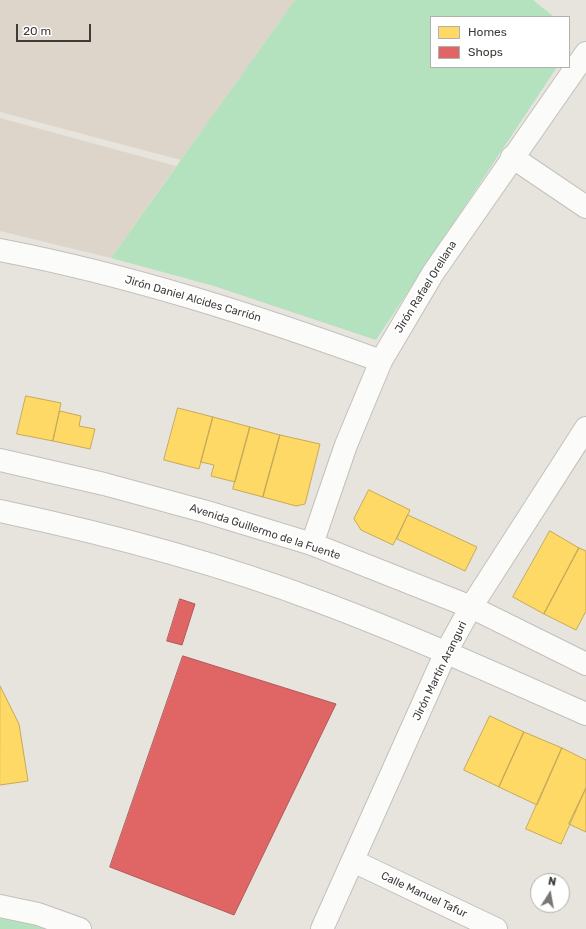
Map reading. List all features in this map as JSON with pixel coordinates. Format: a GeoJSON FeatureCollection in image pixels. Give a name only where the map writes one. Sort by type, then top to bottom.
{"type":"FeatureCollection","features":[{"type":"Feature","properties":{"kind":"street","name":"Jirón Rafael Orellana"},"geometry":{"type":"LineString","coordinates":[[312,544],[346,445],[382,361],[433,273],[512,157],[586,53]]}},
{"type":"Feature","properties":{"kind":"street"},"geometry":{"type":"LineString","coordinates":[[512,157],[586,207]]}},
{"type":"Feature","properties":{"kind":"street","name":"Jirón Daniel Alcides Carrión"},"geometry":{"type":"LineString","coordinates":[[0,250],[101,273],[198,299],[293,329],[382,361]]}},
{"type":"Feature","properties":{"kind":"street","name":"Jirón Martín Aranguri"},"geometry":{"type":"LineString","coordinates":[[322,929],[446,652],[471,607],[586,428]]}},
{"type":"Feature","properties":{"kind":"street","name":"Avenida Guillermo de la Fuente"},"geometry":{"type":"LineString","coordinates":[[0,460],[104,484],[207,512],[312,544],[471,607],[586,664]]}},
{"type":"Feature","properties":{"kind":"street"},"geometry":{"type":"LineString","coordinates":[[0,511],[75,528],[168,552],[240,574],[317,601],[446,652],[586,714]]}},
{"type":"Feature","properties":{"kind":"street","name":"Calle Manuel Tafur"},"geometry":{"type":"LineString","coordinates":[[353,861],[496,929]]}},
{"type":"Feature","properties":{"kind":"street"},"geometry":{"type":"LineString","coordinates":[[0,906],[38,914],[80,929]]}},
{"type":"Feature","properties":{"kind":"shaded area"},"geometry":{"type":"Polygon","coordinates":[[[0,0],[295,0],[181,160],[0,112],[0,0]]]}},
{"type":"Feature","properties":{"kind":"shaded area"},"geometry":{"type":"Polygon","coordinates":[[[0,118],[176,166],[111,258],[0,231],[0,118]]]}},
{"type":"Feature","properties":{"kind":"green space"},"geometry":{"type":"Polygon","coordinates":[[[295,0],[533,0],[553,16],[430,16],[430,68],[556,68],[376,340],[214,286],[111,258],[295,0]]]}},
{"type":"Feature","properties":{"kind":"green space"},"geometry":{"type":"Polygon","coordinates":[[[0,908],[86,929],[0,929],[0,908]]]}},
{"type":"Feature","properties":{"kind":"building: Homes"},"geometry":{"type":"Polygon","coordinates":[[[26,396],[61,403],[53,441],[17,434],[26,396]]]}},
{"type":"Feature","properties":{"kind":"building: Homes"},"geometry":{"type":"Polygon","coordinates":[[[178,408],[213,417],[199,469],[164,460],[178,408]]]}},
{"type":"Feature","properties":{"kind":"building: Homes"},"geometry":{"type":"Polygon","coordinates":[[[60,411],[81,416],[79,426],[95,429],[90,449],[53,441],[60,411]]]}},
{"type":"Feature","properties":{"kind":"building: Homes"},"geometry":{"type":"Polygon","coordinates":[[[213,417],[250,427],[235,482],[211,476],[214,465],[201,462],[213,417]]]}},
{"type":"Feature","properties":{"kind":"building: Homes"},"geometry":{"type":"Polygon","coordinates":[[[250,427],[280,435],[263,497],[233,489],[250,427]]]}},
{"type":"Feature","properties":{"kind":"building: Homes"},"geometry":{"type":"Polygon","coordinates":[[[280,435],[320,444],[305,504],[296,506],[263,497],[280,435]]]}},
{"type":"Feature","properties":{"kind":"building: Homes"},"geometry":{"type":"Polygon","coordinates":[[[369,490],[410,510],[393,545],[361,530],[354,519],[369,490]]]}},
{"type":"Feature","properties":{"kind":"building: Homes"},"geometry":{"type":"Polygon","coordinates":[[[408,515],[477,547],[465,571],[397,539],[408,515]]]}},
{"type":"Feature","properties":{"kind":"building: Homes"},"geometry":{"type":"Polygon","coordinates":[[[550,531],[579,548],[544,614],[513,597],[550,531]]]}},
{"type":"Feature","properties":{"kind":"building: Homes"},"geometry":{"type":"Polygon","coordinates":[[[579,548],[586,551],[586,611],[576,630],[544,614],[579,548]]]}},
{"type":"Feature","properties":{"kind":"building: Homes"},"geometry":{"type":"Polygon","coordinates":[[[0,686],[19,724],[28,781],[0,785],[0,686]]]}},
{"type":"Feature","properties":{"kind":"building: Homes"},"geometry":{"type":"Polygon","coordinates":[[[490,716],[524,732],[499,787],[464,770],[490,716]]]}},
{"type":"Feature","properties":{"kind":"building: Homes"},"geometry":{"type":"Polygon","coordinates":[[[524,732],[562,748],[537,805],[499,787],[524,732]]]}},
{"type":"Feature","properties":{"kind":"building: Homes"},"geometry":{"type":"Polygon","coordinates":[[[562,748],[586,760],[586,788],[561,844],[526,829],[562,748]]]}},
{"type":"Feature","properties":{"kind":"building: Homes"},"geometry":{"type":"Polygon","coordinates":[[[586,788],[586,832],[569,824],[586,788]]]}},
{"type":"Feature","properties":{"kind":"building: Shops"},"geometry":{"type":"Polygon","coordinates":[[[180,599],[195,604],[182,645],[167,641],[180,599]]]}},
{"type":"Feature","properties":{"kind":"building: Shops"},"geometry":{"type":"Polygon","coordinates":[[[183,656],[336,704],[234,915],[110,867],[183,656]]]}}]}
